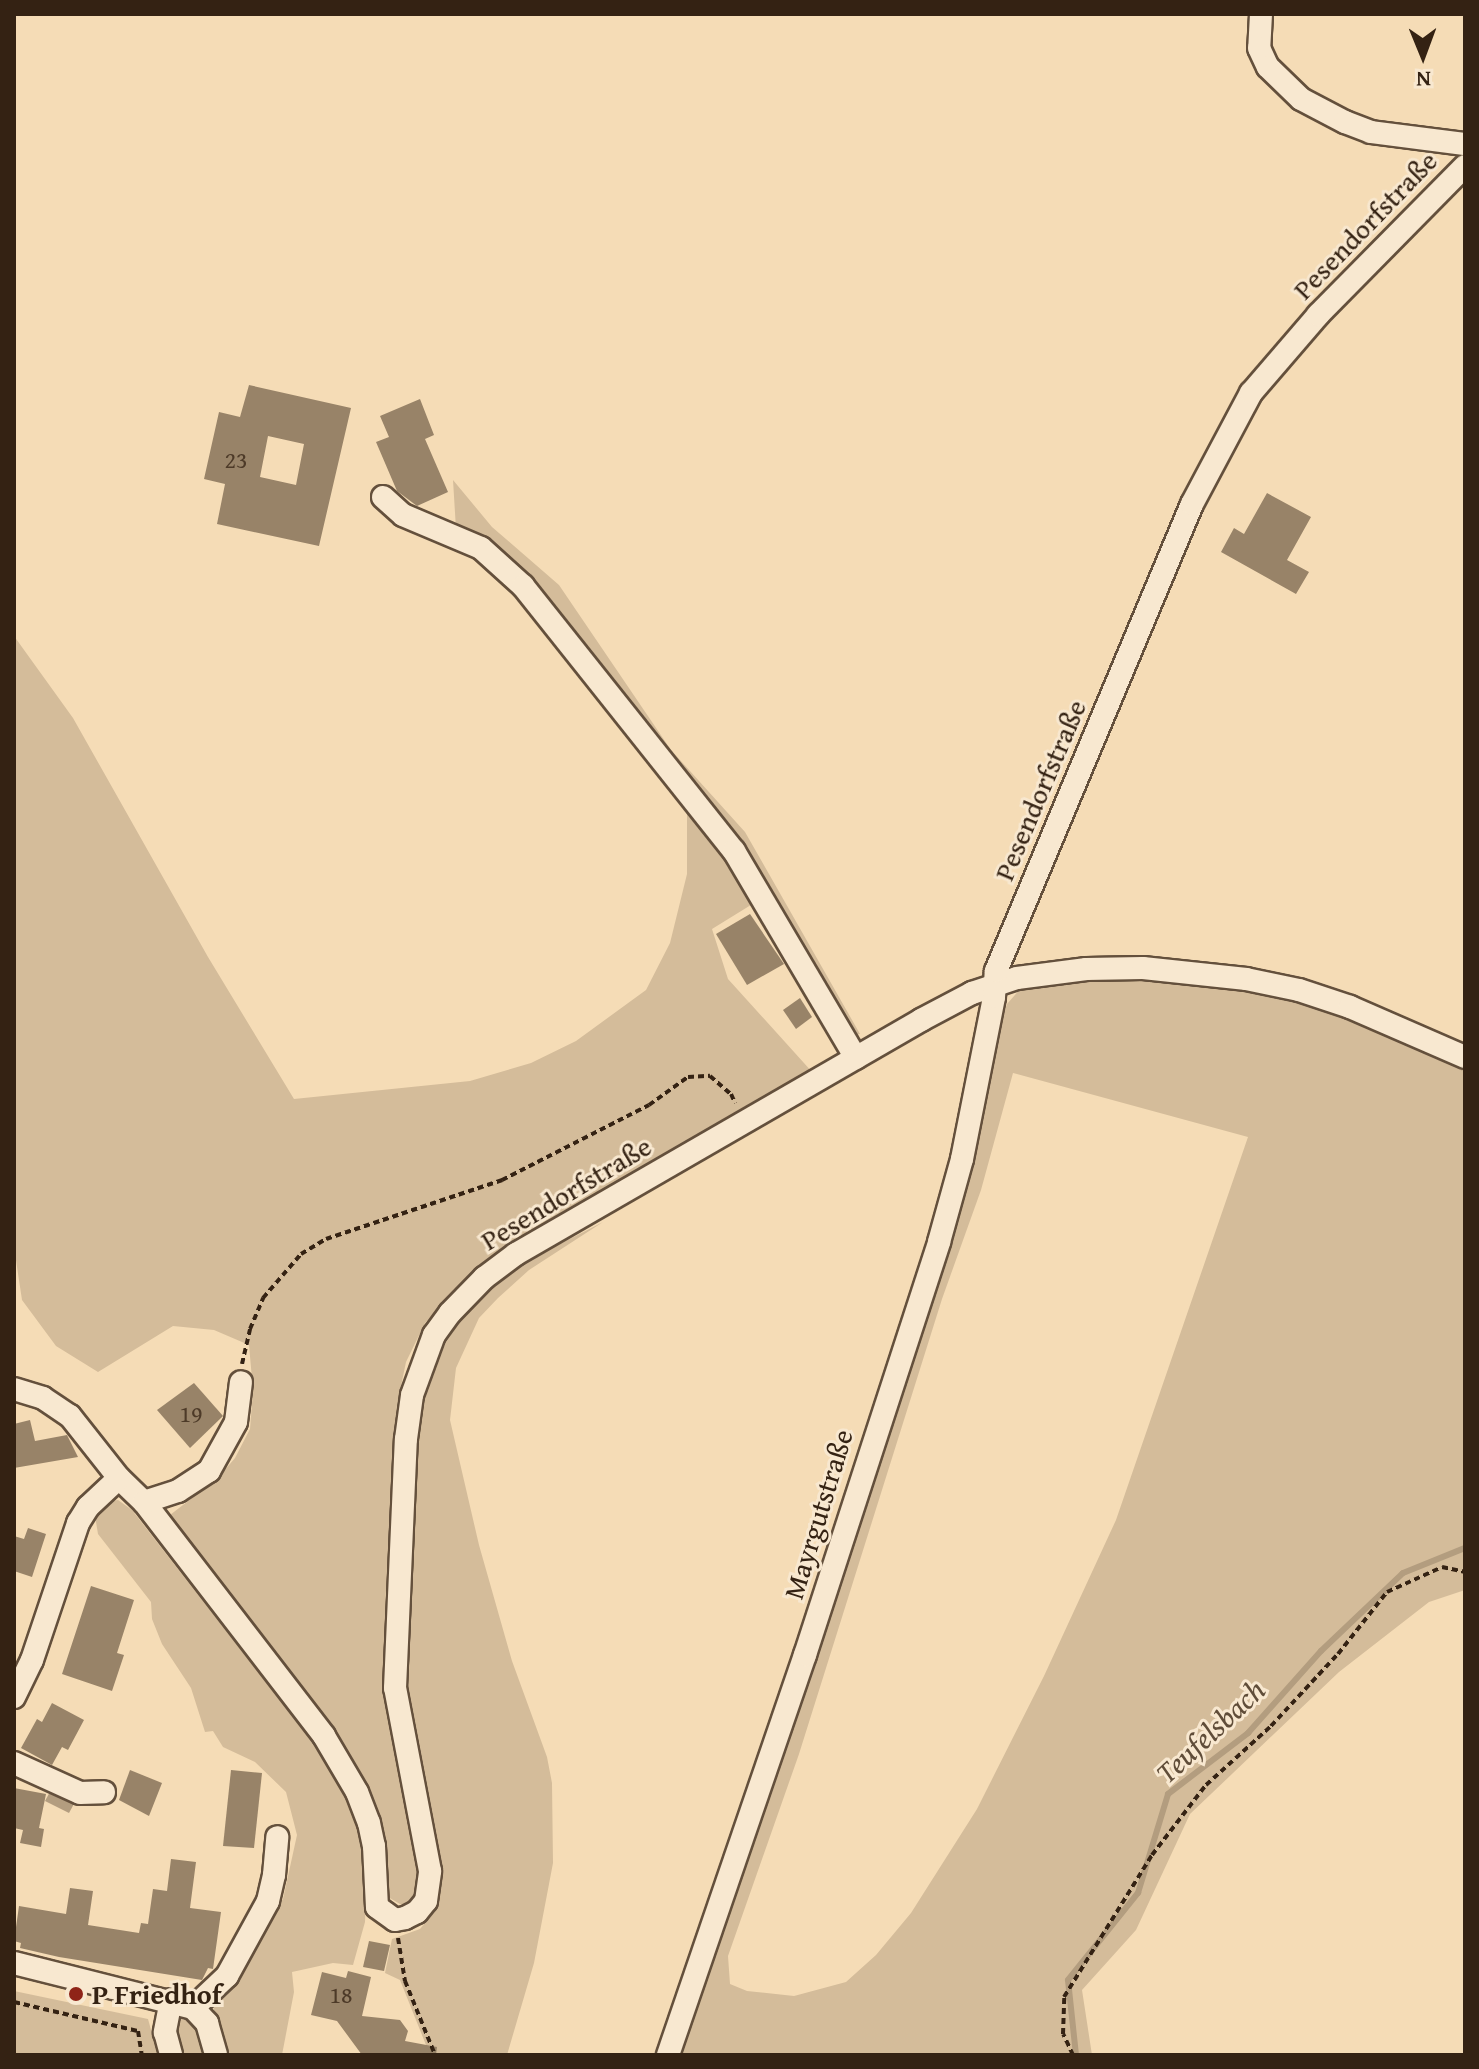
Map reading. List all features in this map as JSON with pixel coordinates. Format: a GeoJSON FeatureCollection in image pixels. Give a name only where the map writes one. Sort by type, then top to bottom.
{"type":"FeatureCollection","features":[{"type":"Feature","properties":{"kind":"street"},"geometry":{"type":"LineString","coordinates":[[1261,14],[1259,48],[1268,67],[1301,99],[1371,132],[1465,144]]}},
{"type":"Feature","properties":{"kind":"street","name":"Pesendorfstraße"},"geometry":{"type":"LineString","coordinates":[[395,1920],[417,1912],[426,1901],[430,1871],[395,1688],[406,1439],[420,1365],[450,1313],[484,1278],[516,1254],[959,999],[994,984],[1000,960],[1192,504],[1233,421],[1251,393],[1318,315],[1465,166]]}},
{"type":"Feature","properties":{"kind":"street"},"geometry":{"type":"LineString","coordinates":[[383,497],[403,515],[481,548],[523,586],[734,851],[856,1058]]}},
{"type":"Feature","properties":{"kind":"street"},"geometry":{"type":"LineString","coordinates":[[994,984],[1043,973],[1100,969],[1190,971],[1246,979],[1299,990],[1350,1007],[1465,1057]]}},
{"type":"Feature","properties":{"kind":"street","name":"Mayrgutstraße"},"geometry":{"type":"LineString","coordinates":[[668,2055],[805,1655],[943,1228],[962,1159],[994,984]]}},
{"type":"Feature","properties":{"kind":"street"},"geometry":{"type":"LineString","coordinates":[[144,1502],[178,1491],[209,1471],[230,1438],[241,1382]]}},
{"type":"Feature","properties":{"kind":"street"},"geometry":{"type":"LineString","coordinates":[[14,1389],[58,1406],[119,1478],[144,1502],[344,1767],[369,1823],[374,1846],[377,1907],[395,1920]]}},
{"type":"Feature","properties":{"kind":"street"},"geometry":{"type":"LineString","coordinates":[[14,1697],[32,1660],[78,1523],[88,1507],[119,1478]]}},
{"type":"Feature","properties":{"kind":"street"},"geometry":{"type":"LineString","coordinates":[[14,1763],[80,1793],[104,1792]]}},
{"type":"Feature","properties":{"kind":"street"},"geometry":{"type":"LineString","coordinates":[[193,2008],[227,1976],[261,1914],[274,1875],[277,1837]]}},
{"type":"Feature","properties":{"kind":"street"},"geometry":{"type":"LineString","coordinates":[[14,1963],[193,2008],[207,2023],[216,2055]]}},
{"type":"Feature","properties":{"kind":"street"},"geometry":{"type":"LineString","coordinates":[[171,2000],[165,2032],[171,2055]]}},
{"type":"Feature","properties":{"kind":"path"},"geometry":{"type":"LineString","coordinates":[[241,1382],[250,1329],[263,1298],[301,1254],[326,1239],[502,1180],[649,1105],[688,1077],[710,1076],[731,1094],[744,1122]]}},
{"type":"Feature","properties":{"kind":"path"},"geometry":{"type":"LineString","coordinates":[[1073,2055],[1063,2034],[1064,1997],[1152,1855],[1206,1785],[1271,1726],[1338,1654],[1387,1592],[1442,1567],[1465,1572]]}},
{"type":"Feature","properties":{"kind":"path"},"geometry":{"type":"LineString","coordinates":[[395,1920],[405,1981],[435,2055]]}},
{"type":"Feature","properties":{"kind":"path"},"geometry":{"type":"LineString","coordinates":[[14,2002],[138,2031],[142,2055]]}},
{"type":"Feature","properties":{"kind":"shaded area"},"geometry":{"type":"Polygon","coordinates":[[[453,480],[492,527],[559,585],[671,750],[745,832],[860,1034],[836,1039],[759,900],[712,929],[728,979],[813,1073],[491,1258],[455,1289],[425,1323],[406,1362],[397,1405],[385,1607],[385,1663],[391,1729],[421,1888],[408,1904],[400,1904],[388,1897],[376,1812],[365,1779],[355,1771],[170,1515],[218,1478],[235,1458],[250,1429],[253,1390],[249,1345],[214,1330],[173,1326],[98,1372],[56,1346],[22,1300],[14,1247],[14,636],[73,718],[208,957],[294,1099],[470,1081],[531,1063],[576,1041],[646,990],[670,943],[687,874],[687,804],[534,608],[456,529],[453,480]]]}},
{"type":"Feature","properties":{"kind":"shaded area"},"geometry":{"type":"Polygon","coordinates":[[[1117,977],[1223,986],[1293,999],[1346,1015],[1465,1064],[1465,1590],[1429,1602],[1339,1672],[1190,1814],[1136,1930],[1082,1990],[1092,2055],[676,2055],[1007,1004],[1021,988],[1045,981],[1117,977]],[[1013,1073],[981,1190],[942,1299],[799,1754],[728,1956],[730,1984],[747,1991],[794,1996],[846,1982],[876,1955],[911,1913],[977,1809],[1044,1676],[1116,1520],[1248,1137],[1013,1073]]]}},
{"type":"Feature","properties":{"kind":"shaded area"},"geometry":{"type":"Polygon","coordinates":[[[603,1222],[529,1270],[498,1298],[479,1318],[456,1368],[450,1420],[479,1545],[512,1661],[547,1757],[552,1783],[553,1863],[534,1963],[507,2055],[430,2055],[400,1980],[385,1973],[392,1939],[420,1929],[434,1912],[440,1888],[408,1697],[408,1590],[420,1403],[428,1370],[466,1312],[513,1268],[603,1222]]]}},
{"type":"Feature","properties":{"kind":"shaded area"},"geometry":{"type":"Polygon","coordinates":[[[118,1500],[132,1510],[335,1771],[360,1830],[365,1922],[353,1965],[333,1963],[292,1972],[294,1992],[282,2055],[176,2055],[167,2019],[210,2018],[214,2012],[213,1997],[283,1899],[297,1835],[286,1792],[255,1762],[223,1747],[213,1731],[205,1732],[191,1688],[162,1644],[152,1619],[151,1602],[98,1534],[95,1516],[106,1502],[118,1500]]]}},
{"type":"Feature","properties":{"kind":"shaded area"},"geometry":{"type":"Polygon","coordinates":[[[51,1790],[75,1802],[69,1813],[45,1801],[51,1790]]]}},
{"type":"Feature","properties":{"kind":"shaded area"},"geometry":{"type":"Polygon","coordinates":[[[14,1991],[148,2019],[158,2055],[14,2055],[14,1991]]]}},
{"type":"Feature","properties":{"kind":"building"},"geometry":{"type":"Polygon","coordinates":[[[249,385],[351,408],[319,546],[217,524],[225,484],[204,479],[219,412],[240,417],[249,385]],[[268,436],[260,477],[296,485],[304,444],[268,436]]]}},
{"type":"Feature","properties":{"kind":"building"},"geometry":{"type":"Polygon","coordinates":[[[420,399],[434,435],[425,439],[448,492],[417,506],[397,491],[376,442],[389,437],[380,416],[420,399]]]}},
{"type":"Feature","properties":{"kind":"building"},"geometry":{"type":"Polygon","coordinates":[[[1267,493],[1311,517],[1287,560],[1309,572],[1296,594],[1221,552],[1234,528],[1244,534],[1267,493]]]}},
{"type":"Feature","properties":{"kind":"building"},"geometry":{"type":"Polygon","coordinates":[[[750,914],[784,964],[747,985],[716,934],[750,914]]]}},
{"type":"Feature","properties":{"kind":"building"},"geometry":{"type":"Polygon","coordinates":[[[800,998],[812,1017],[796,1029],[783,1010],[800,998]]]}},
{"type":"Feature","properties":{"kind":"building"},"geometry":{"type":"Polygon","coordinates":[[[194,1383],[223,1416],[190,1448],[157,1410],[194,1383]]]}},
{"type":"Feature","properties":{"kind":"building"},"geometry":{"type":"Polygon","coordinates":[[[30,1420],[35,1441],[67,1435],[78,1457],[14,1468],[14,1424],[30,1420]]]}},
{"type":"Feature","properties":{"kind":"building"},"geometry":{"type":"Polygon","coordinates":[[[28,1528],[46,1534],[32,1577],[14,1571],[14,1536],[24,1539],[28,1528]]]}},
{"type":"Feature","properties":{"kind":"building"},"geometry":{"type":"Polygon","coordinates":[[[91,1586],[134,1600],[117,1653],[124,1655],[112,1691],[62,1674],[91,1586]]]}},
{"type":"Feature","properties":{"kind":"building"},"geometry":{"type":"Polygon","coordinates":[[[52,1703],[84,1720],[68,1750],[62,1747],[52,1765],[21,1748],[37,1719],[42,1722],[52,1703]]]}},
{"type":"Feature","properties":{"kind":"building"},"geometry":{"type":"Polygon","coordinates":[[[130,1770],[162,1783],[149,1816],[119,1800],[130,1770]]]}},
{"type":"Feature","properties":{"kind":"building"},"geometry":{"type":"Polygon","coordinates":[[[231,1770],[262,1773],[254,1848],[223,1846],[231,1770]]]}},
{"type":"Feature","properties":{"kind":"building"},"geometry":{"type":"Polygon","coordinates":[[[14,1788],[46,1794],[39,1828],[44,1829],[41,1847],[20,1843],[23,1830],[14,1828],[14,1788]]]}},
{"type":"Feature","properties":{"kind":"building"},"geometry":{"type":"Polygon","coordinates":[[[171,1859],[196,1862],[190,1908],[221,1912],[213,1969],[208,1968],[202,1980],[59,1957],[20,1948],[21,1943],[14,1941],[19,1906],[66,1914],[70,1888],[93,1891],[88,1925],[139,1933],[141,1923],[148,1924],[153,1889],[167,1891],[171,1859]]]}},
{"type":"Feature","properties":{"kind":"building"},"geometry":{"type":"Polygon","coordinates":[[[369,1941],[390,1945],[384,1971],[363,1967],[369,1941]]]}},
{"type":"Feature","properties":{"kind":"building"},"geometry":{"type":"Polygon","coordinates":[[[348,1971],[371,1977],[362,2016],[400,2020],[408,2031],[405,2041],[437,2047],[436,2055],[362,2055],[337,2021],[311,2015],[322,1972],[346,1978],[348,1971]]]}},
{"type":"Feature","properties":{"kind":"waterway","name":"Teufelsbach"},"geometry":{"type":"LineString","coordinates":[[1076,2055],[1068,1980],[1138,1893],[1168,1794],[1248,1733],[1321,1651],[1403,1573],[1465,1548]]}},
{"type":"Feature","properties":{"kind":"place","name":"P Friedhof"},"geometry":{"type":"Point","coordinates":[76,1994]}}]}
